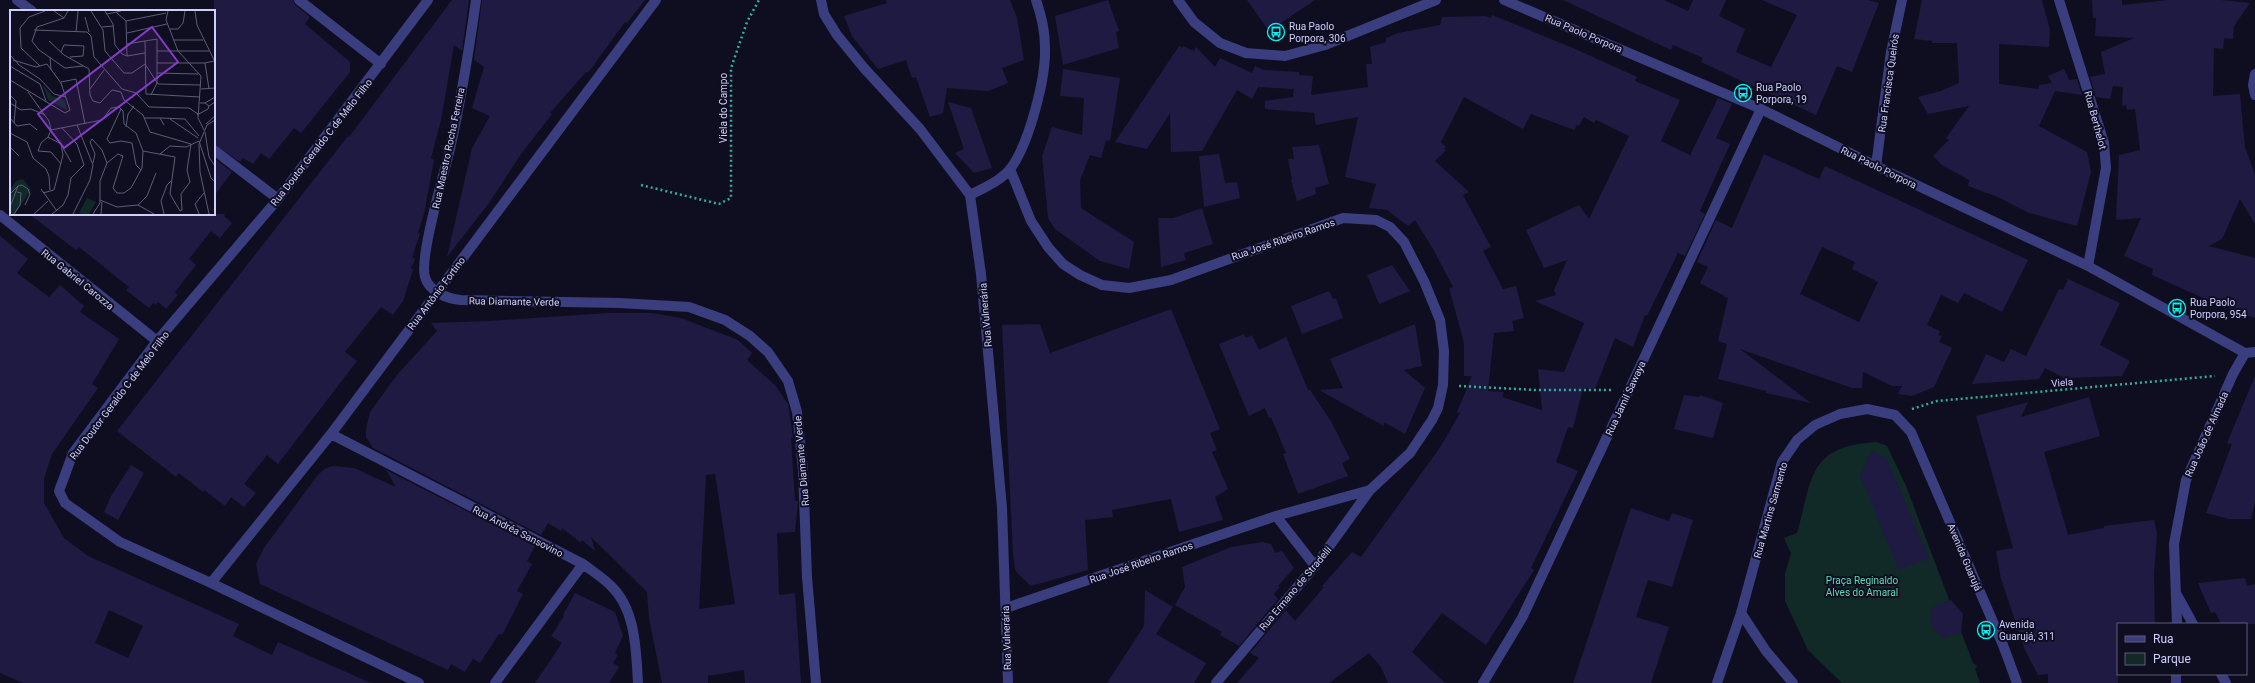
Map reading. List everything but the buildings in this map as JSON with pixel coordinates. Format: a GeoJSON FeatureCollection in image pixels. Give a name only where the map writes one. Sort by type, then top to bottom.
{"type":"FeatureCollection","features":[{"type":"Feature","properties":{"kind":"street"},"geometry":{"type":"LineString","coordinates":[[17,0],[31,10]]}},
{"type":"Feature","properties":{"kind":"street"},"geometry":{"type":"LineString","coordinates":[[299,0],[381,64]]}},
{"type":"Feature","properties":{"kind":"street","name":"Rua Doutor Geraldo C de Melo Filho"},"geometry":{"type":"LineString","coordinates":[[419,683],[211,583],[120,542],[65,503],[59,491],[73,453],[157,341],[278,199],[428,0]]}},
{"type":"Feature","properties":{"kind":"street","name":"Rua Maestro Rocha Ferreira"},"geometry":{"type":"LineString","coordinates":[[437,292],[424,277],[427,244],[450,148],[476,0]]}},
{"type":"Feature","properties":{"kind":"street","name":"Rua Antônio Fortino"},"geometry":{"type":"LineString","coordinates":[[211,583],[330,434],[656,0]]}},
{"type":"Feature","properties":{"kind":"street","name":"Rua Vulnerária"},"geometry":{"type":"LineString","coordinates":[[821,0],[824,14],[837,35],[864,68],[920,129],[970,195],[981,274],[1002,508],[1003,581],[1006,608],[1008,683]]}},
{"type":"Feature","properties":{"kind":"street"},"geometry":{"type":"LineString","coordinates":[[970,195],[989,186],[1010,169],[1021,150],[1041,81],[1045,48],[1036,0]]}},
{"type":"Feature","properties":{"kind":"street"},"geometry":{"type":"LineString","coordinates":[[1178,0],[1194,22],[1220,43],[1246,53],[1285,56],[1325,45],[1436,0]]}},
{"type":"Feature","properties":{"kind":"street","name":"Rua Paolo Porpora"},"geometry":{"type":"LineString","coordinates":[[1504,0],[1761,109],[1876,166],[2088,266],[2250,353]]}},
{"type":"Feature","properties":{"kind":"street","name":"Rua Francisca Queirós"},"geometry":{"type":"LineString","coordinates":[[1876,166],[1891,52],[1902,0]]}},
{"type":"Feature","properties":{"kind":"street","name":"Rua Berthelot"},"geometry":{"type":"LineString","coordinates":[[2059,0],[2104,143],[2106,168],[2088,266]]}},
{"type":"Feature","properties":{"kind":"street"},"geometry":{"type":"LineString","coordinates":[[2255,74],[2253,85],[2255,95]]}},
{"type":"Feature","properties":{"kind":"street","name":"Rua Jamil Sawaya"},"geometry":{"type":"LineString","coordinates":[[1483,683],[1522,618],[1761,109]]}},
{"type":"Feature","properties":{"kind":"street"},"geometry":{"type":"LineString","coordinates":[[215,151],[278,199]]}},
{"type":"Feature","properties":{"kind":"street","name":"Rua José Ribeiro Ramos"},"geometry":{"type":"LineString","coordinates":[[1006,608],[1276,516],[1370,490],[1410,453],[1425,433],[1438,408],[1443,385],[1444,351],[1440,320],[1404,242],[1390,227],[1376,220],[1343,218],[1170,280],[1129,288],[1102,285],[1080,275],[1063,264],[1048,247],[1031,221],[1010,169]]}},
{"type":"Feature","properties":{"kind":"street","name":"Rua Gabriel Carozza"},"geometry":{"type":"LineString","coordinates":[[0,215],[157,341]]}},
{"type":"Feature","properties":{"kind":"street","name":"Rua Diamante Verde"},"geometry":{"type":"LineString","coordinates":[[437,292],[449,299],[461,300],[620,303],[689,307],[725,320],[750,336],[768,352],[788,381],[797,412],[803,470],[807,577],[816,683]]}},
{"type":"Feature","properties":{"kind":"street","name":"Rua João de Almada"},"geometry":{"type":"LineString","coordinates":[[2177,623],[2174,544],[2186,480],[2233,374],[2250,353]]}},
{"type":"Feature","properties":{"kind":"street","name":"Rua Martins Sarmento"},"geometry":{"type":"LineString","coordinates":[[1717,683],[1741,613],[1782,462],[1797,440],[1815,425],[1840,414],[1867,409],[1895,415]]}},
{"type":"Feature","properties":{"kind":"street","name":"Avenida Guarujá"},"geometry":{"type":"LineString","coordinates":[[1895,415],[1911,432],[2003,645],[2017,683]]}},
{"type":"Feature","properties":{"kind":"street","name":"Rua Andréa Sansovino"},"geometry":{"type":"LineString","coordinates":[[330,434],[583,564],[611,585],[624,604],[631,622],[636,643],[638,683]]}},
{"type":"Feature","properties":{"kind":"street","name":"Rua Ermano de Stradelli"},"geometry":{"type":"LineString","coordinates":[[1216,683],[1315,566],[1370,490]]}},
{"type":"Feature","properties":{"kind":"street"},"geometry":{"type":"LineString","coordinates":[[1276,516],[1315,566]]}},
{"type":"Feature","properties":{"kind":"street"},"geometry":{"type":"LineString","coordinates":[[495,683],[583,564]]}},
{"type":"Feature","properties":{"kind":"street"},"geometry":{"type":"LineString","coordinates":[[2177,595],[2192,623]]}},
{"type":"Feature","properties":{"kind":"street"},"geometry":{"type":"LineString","coordinates":[[1741,613],[1766,651],[1793,683]]}},
{"type":"Feature","properties":{"kind":"path","name":"Viela do Campo"},"geometry":{"type":"LineString","coordinates":[[640,185],[719,204],[731,198],[731,68],[747,22],[759,0]]}},
{"type":"Feature","properties":{"kind":"path","name":"Viela"},"geometry":{"type":"LineString","coordinates":[[1895,415],[1937,401],[2233,374]]}},
{"type":"Feature","properties":{"kind":"path"},"geometry":{"type":"LineString","coordinates":[[1443,385],[1536,390],[1628,391]]}},
{"type":"Feature","properties":{"kind":"green space","name":"Praça Reginaldo Alves do Amaral"},"geometry":{"type":"Polygon","coordinates":[[[1877,442],[1887,446],[1906,486],[1973,663],[1977,666],[1975,669],[1980,683],[1842,683],[1808,650],[1785,601],[1785,574],[1791,553],[1784,538],[1797,533],[1811,481],[1817,468],[1826,458],[1838,450],[1854,445],[1877,442]]]}},
{"type":"Feature","properties":{"kind":"place","name":"Rua Paolo Porpora, 306"},"geometry":{"type":"Point","coordinates":[1276,32]}},
{"type":"Feature","properties":{"kind":"place","name":"Rua Paolo Porpora, 19"},"geometry":{"type":"Point","coordinates":[1743,93]}},
{"type":"Feature","properties":{"kind":"place","name":"Rua Paolo Porpora, 954"},"geometry":{"type":"Point","coordinates":[2177,308]}},
{"type":"Feature","properties":{"kind":"place","name":"Avenida Guarujá, 311"},"geometry":{"type":"Point","coordinates":[1986,630]}}]}
